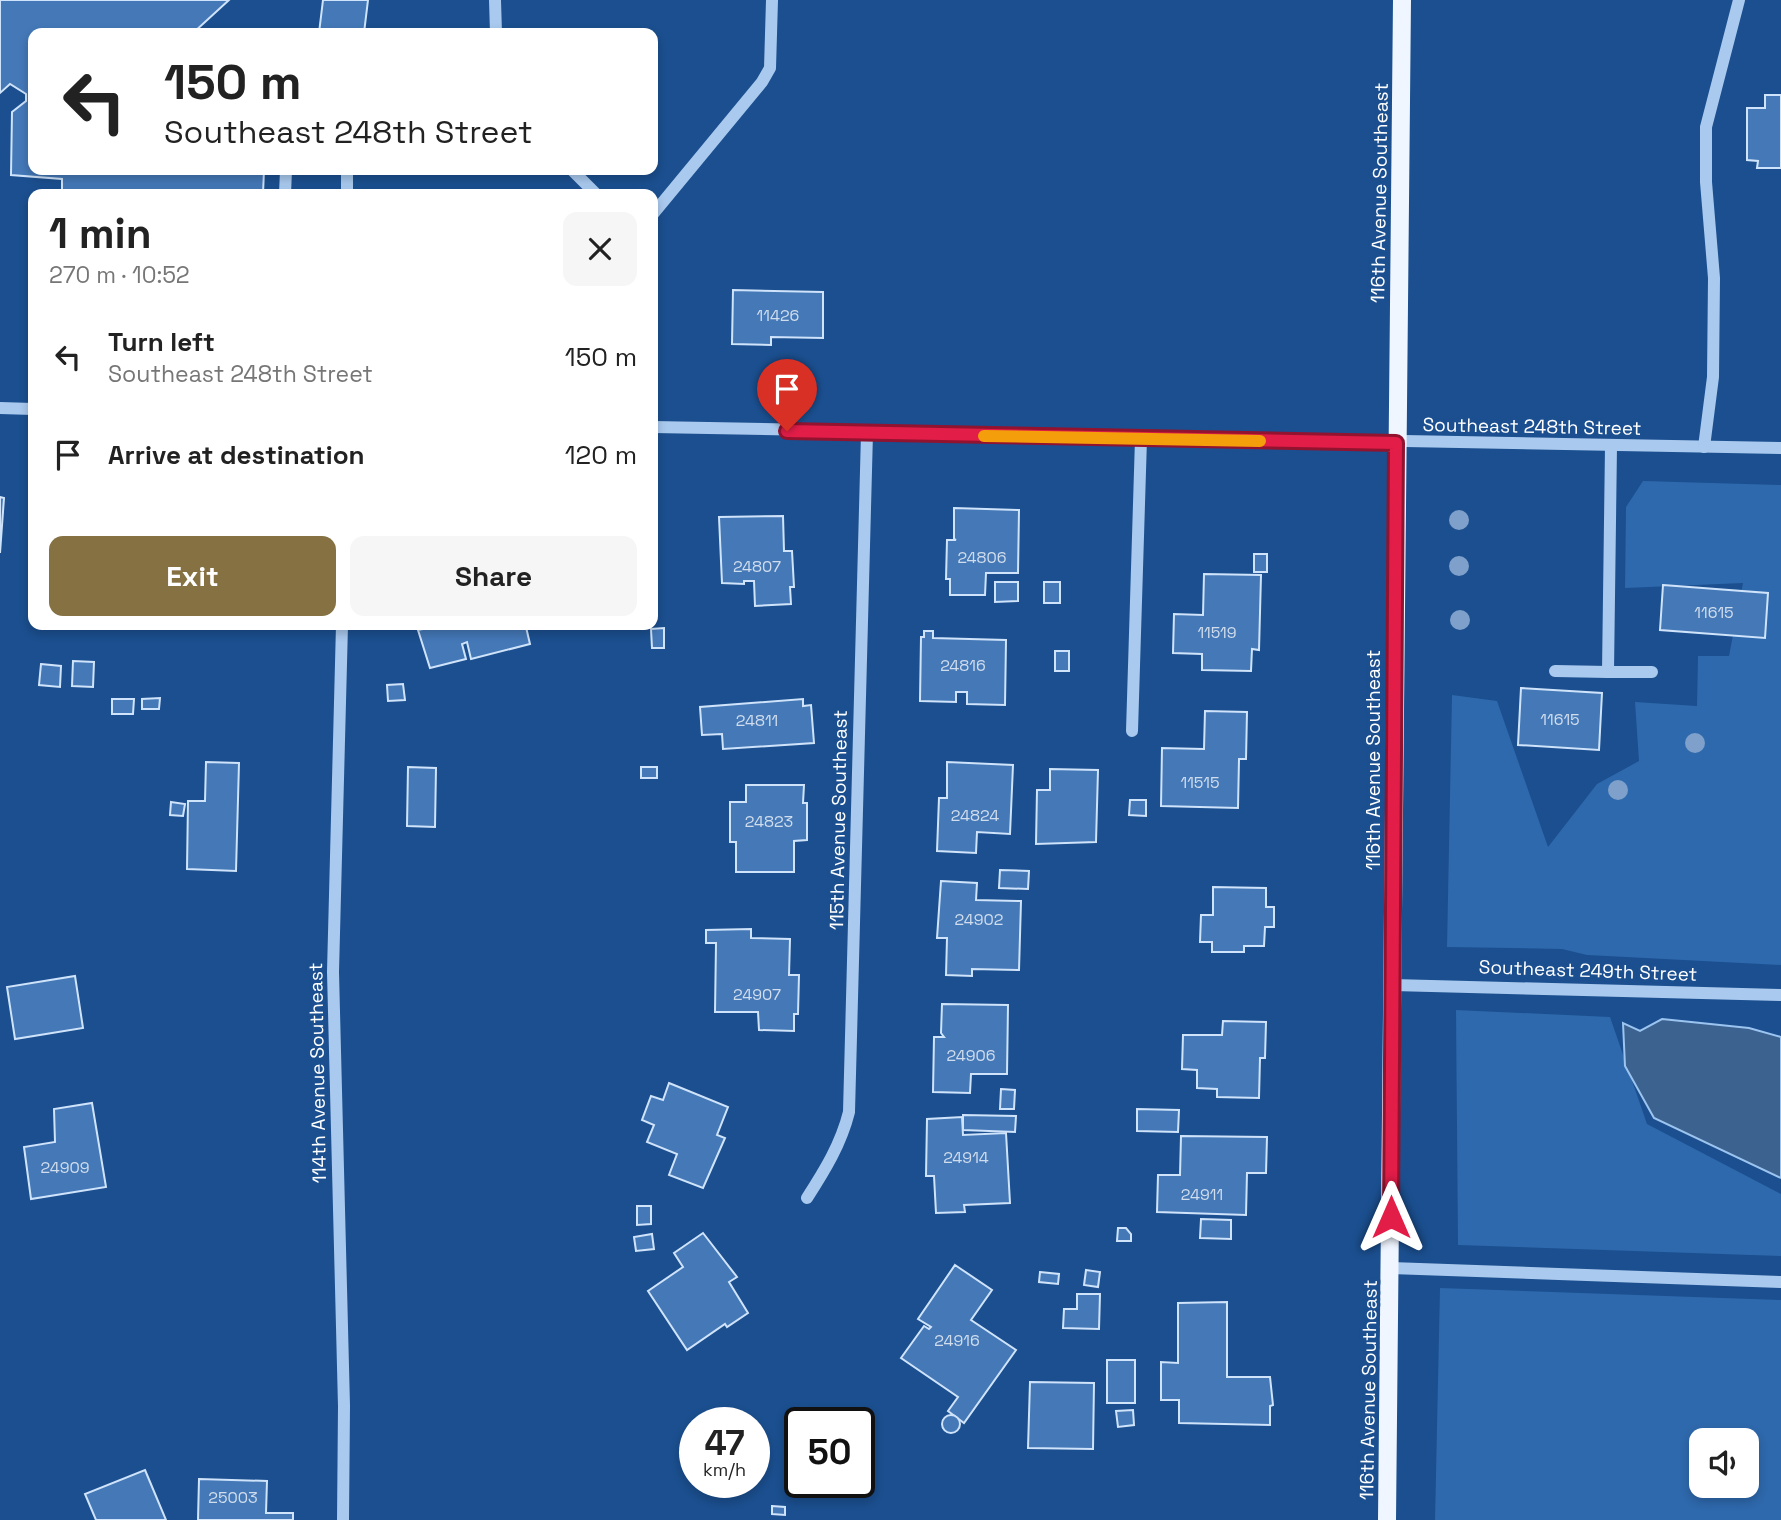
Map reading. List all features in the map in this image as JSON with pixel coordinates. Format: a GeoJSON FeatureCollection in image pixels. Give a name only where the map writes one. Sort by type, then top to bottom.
{"type":"FeatureCollection","features":[{"type":"Feature","properties":{"kind":"main road","name":"116th Avenue Southeast"},"geometry":{"type":"LineString","coordinates":[[1387,1520],[1402,0]]}},
{"type":"Feature","properties":{"kind":"street"},"geometry":{"type":"LineString","coordinates":[[495,0],[496,28]]}},
{"type":"Feature","properties":{"kind":"street"},"geometry":{"type":"LineString","coordinates":[[658,208],[762,82],[769,68],[772,0]]}},
{"type":"Feature","properties":{"kind":"street"},"geometry":{"type":"LineString","coordinates":[[1704,447],[1713,377],[1714,278],[1706,182],[1706,127],[1739,0]]}},
{"type":"Feature","properties":{"kind":"street"},"geometry":{"type":"LineString","coordinates":[[577,175],[591,189]]}},
{"type":"Feature","properties":{"kind":"street"},"geometry":{"type":"LineString","coordinates":[[0,408],[28,409]]}},
{"type":"Feature","properties":{"kind":"street","name":"Southeast 248th Street"},"geometry":{"type":"LineString","coordinates":[[658,428],[1781,449]]}},
{"type":"Feature","properties":{"kind":"street","name":"115th Avenue Southeast"},"geometry":{"type":"LineString","coordinates":[[807,1198],[834,1156],[844,1135],[849,1112],[867,433]]}},
{"type":"Feature","properties":{"kind":"street"},"geometry":{"type":"LineString","coordinates":[[1132,731],[1141,439]]}},
{"type":"Feature","properties":{"kind":"street"},"geometry":{"type":"LineString","coordinates":[[1608,672],[1611,446]]}},
{"type":"Feature","properties":{"kind":"street","name":"114th Avenue Southeast"},"geometry":{"type":"LineString","coordinates":[[342,630],[333,972],[344,1406],[344,1520]]}},
{"type":"Feature","properties":{"kind":"street"},"geometry":{"type":"LineString","coordinates":[[1555,671],[1653,672]]}},
{"type":"Feature","properties":{"kind":"street","name":"Southeast 249th Street"},"geometry":{"type":"LineString","coordinates":[[1393,985],[1781,995]]}},
{"type":"Feature","properties":{"kind":"street"},"geometry":{"type":"LineString","coordinates":[[1391,1268],[1781,1282]]}},
{"type":"Feature","properties":{"kind":"shaded area"},"geometry":{"type":"Polygon","coordinates":[[[1643,481],[1781,485],[1781,965],[1587,955],[1562,949],[1447,947],[1452,695],[1497,701],[1548,847],[1597,784],[1639,761],[1635,702],[1697,706],[1698,656],[1729,656],[1743,583],[1625,588],[1626,507],[1643,481]]]}},
{"type":"Feature","properties":{"kind":"shaded area"},"geometry":{"type":"Polygon","coordinates":[[[1456,1010],[1610,1017],[1647,1124],[1781,1194],[1781,1256],[1458,1245],[1456,1010]]]}},
{"type":"Feature","properties":{"kind":"shaded area"},"geometry":{"type":"Polygon","coordinates":[[[1662,1019],[1749,1028],[1781,1037],[1781,1178],[1654,1118],[1625,1066],[1623,1023],[1640,1031],[1662,1019]]]}},
{"type":"Feature","properties":{"kind":"shaded area"},"geometry":{"type":"Polygon","coordinates":[[[1440,1288],[1781,1300],[1781,1520],[1435,1520],[1440,1288]]]}},
{"type":"Feature","properties":{"kind":"building"},"geometry":{"type":"Polygon","coordinates":[[[0,0],[229,0],[198,28],[28,28],[28,175],[264,175],[263,189],[62,189],[62,179],[11,175],[12,112],[26,101],[26,94],[10,84],[0,93],[0,0]]]}},
{"type":"Feature","properties":{"kind":"building"},"geometry":{"type":"Polygon","coordinates":[[[323,0],[368,0],[365,28],[320,28],[323,0]]]}},
{"type":"Feature","properties":{"kind":"building"},"geometry":{"type":"Polygon","coordinates":[[[1765,95],[1781,95],[1781,168],[1757,168],[1758,161],[1747,160],[1747,108],[1765,108],[1765,95]]]}},
{"type":"Feature","properties":{"kind":"building"},"geometry":{"type":"Polygon","coordinates":[[[733,290],[823,292],[823,338],[771,337],[771,345],[732,344],[733,290]]]}},
{"type":"Feature","properties":{"kind":"building"},"geometry":{"type":"Polygon","coordinates":[[[0,497],[4,498],[0,553],[0,497]]]}},
{"type":"Feature","properties":{"kind":"building"},"geometry":{"type":"Polygon","coordinates":[[[954,508],[1019,510],[1018,573],[986,573],[985,595],[950,595],[950,579],[946,579],[947,540],[956,540],[954,508]]]}},
{"type":"Feature","properties":{"kind":"building"},"geometry":{"type":"Polygon","coordinates":[[[783,516],[784,551],[792,551],[794,587],[790,587],[791,604],[755,606],[754,581],[744,581],[744,584],[722,583],[719,517],[783,516]]]}},
{"type":"Feature","properties":{"kind":"building"},"geometry":{"type":"Polygon","coordinates":[[[1254,554],[1267,554],[1267,572],[1254,572],[1254,554]]]}},
{"type":"Feature","properties":{"kind":"building"},"geometry":{"type":"Polygon","coordinates":[[[1204,574],[1261,575],[1259,650],[1252,649],[1251,671],[1202,670],[1202,654],[1173,653],[1174,614],[1203,615],[1204,574]]]}},
{"type":"Feature","properties":{"kind":"building"},"geometry":{"type":"Polygon","coordinates":[[[995,582],[1018,582],[1018,601],[995,602],[995,582]]]}},
{"type":"Feature","properties":{"kind":"building"},"geometry":{"type":"Polygon","coordinates":[[[1044,582],[1060,582],[1060,603],[1044,603],[1044,582]]]}},
{"type":"Feature","properties":{"kind":"building"},"geometry":{"type":"Polygon","coordinates":[[[1663,585],[1768,593],[1765,638],[1660,630],[1663,585]]]}},
{"type":"Feature","properties":{"kind":"building"},"geometry":{"type":"Polygon","coordinates":[[[664,628],[664,648],[652,648],[651,630],[664,628]]]}},
{"type":"Feature","properties":{"kind":"building"},"geometry":{"type":"Polygon","coordinates":[[[418,630],[527,630],[530,644],[471,659],[467,642],[462,644],[466,659],[430,668],[418,630]]]}},
{"type":"Feature","properties":{"kind":"building"},"geometry":{"type":"Polygon","coordinates":[[[924,631],[933,631],[933,638],[1006,640],[1005,705],[967,704],[967,692],[956,692],[956,702],[920,701],[921,637],[924,637],[924,631]]]}},
{"type":"Feature","properties":{"kind":"building"},"geometry":{"type":"Polygon","coordinates":[[[1055,651],[1069,651],[1069,671],[1055,671],[1055,651]]]}},
{"type":"Feature","properties":{"kind":"building"},"geometry":{"type":"Polygon","coordinates":[[[73,661],[94,662],[93,687],[72,686],[73,661]]]}},
{"type":"Feature","properties":{"kind":"building"},"geometry":{"type":"Polygon","coordinates":[[[41,664],[61,666],[60,687],[39,685],[41,664]]]}},
{"type":"Feature","properties":{"kind":"building"},"geometry":{"type":"Polygon","coordinates":[[[403,684],[405,700],[388,701],[387,685],[403,684]]]}},
{"type":"Feature","properties":{"kind":"building"},"geometry":{"type":"Polygon","coordinates":[[[1521,688],[1602,693],[1599,750],[1518,745],[1521,688]]]}},
{"type":"Feature","properties":{"kind":"building"},"geometry":{"type":"Polygon","coordinates":[[[160,698],[159,709],[142,709],[142,699],[160,698]]]}},
{"type":"Feature","properties":{"kind":"building"},"geometry":{"type":"Polygon","coordinates":[[[112,699],[134,699],[133,714],[112,714],[112,699]]]}},
{"type":"Feature","properties":{"kind":"building"},"geometry":{"type":"Polygon","coordinates":[[[803,699],[803,706],[811,705],[814,743],[723,749],[722,734],[702,735],[700,707],[803,699]]]}},
{"type":"Feature","properties":{"kind":"building"},"geometry":{"type":"Polygon","coordinates":[[[1205,711],[1247,712],[1246,759],[1239,759],[1238,808],[1161,806],[1162,748],[1204,749],[1205,711]]]}},
{"type":"Feature","properties":{"kind":"building"},"geometry":{"type":"Polygon","coordinates":[[[206,762],[239,763],[236,871],[187,869],[188,801],[205,801],[206,762]]]}},
{"type":"Feature","properties":{"kind":"building"},"geometry":{"type":"Polygon","coordinates":[[[947,762],[1013,765],[1010,834],[977,832],[976,853],[937,851],[939,798],[947,798],[947,762]]]}},
{"type":"Feature","properties":{"kind":"building"},"geometry":{"type":"Polygon","coordinates":[[[408,767],[436,768],[435,827],[407,826],[408,767]]]}},
{"type":"Feature","properties":{"kind":"building"},"geometry":{"type":"Polygon","coordinates":[[[641,767],[657,767],[657,778],[641,778],[641,767]]]}},
{"type":"Feature","properties":{"kind":"building"},"geometry":{"type":"Polygon","coordinates":[[[1050,769],[1098,770],[1096,842],[1036,844],[1037,790],[1050,790],[1050,769]]]}},
{"type":"Feature","properties":{"kind":"building"},"geometry":{"type":"Polygon","coordinates":[[[746,785],[804,785],[807,840],[794,841],[794,872],[736,872],[736,842],[730,842],[730,802],[746,802],[746,785]]]}},
{"type":"Feature","properties":{"kind":"building"},"geometry":{"type":"Polygon","coordinates":[[[1130,800],[1146,800],[1146,816],[1129,815],[1130,800]]]}},
{"type":"Feature","properties":{"kind":"building"},"geometry":{"type":"Polygon","coordinates":[[[171,802],[185,804],[183,816],[170,815],[171,802]]]}},
{"type":"Feature","properties":{"kind":"building"},"geometry":{"type":"Polygon","coordinates":[[[1000,870],[1029,871],[1028,889],[999,888],[1000,870]]]}},
{"type":"Feature","properties":{"kind":"building"},"geometry":{"type":"Polygon","coordinates":[[[941,881],[977,883],[976,900],[1021,901],[1019,970],[972,969],[972,976],[946,975],[947,938],[937,938],[941,881]]]}},
{"type":"Feature","properties":{"kind":"building"},"geometry":{"type":"Polygon","coordinates":[[[1213,887],[1266,888],[1266,907],[1274,907],[1274,927],[1265,927],[1264,946],[1244,946],[1244,952],[1212,952],[1212,942],[1200,942],[1201,915],[1213,915],[1213,887]]]}},
{"type":"Feature","properties":{"kind":"building"},"geometry":{"type":"Polygon","coordinates":[[[751,929],[751,938],[790,939],[789,975],[799,975],[798,1014],[794,1014],[794,1031],[759,1030],[758,1012],[715,1012],[716,943],[706,943],[706,930],[751,929]]]}},
{"type":"Feature","properties":{"kind":"building"},"geometry":{"type":"Polygon","coordinates":[[[75,976],[83,1028],[15,1039],[7,987],[75,976]]]}},
{"type":"Feature","properties":{"kind":"building"},"geometry":{"type":"Polygon","coordinates":[[[942,1004],[1008,1005],[1007,1074],[971,1074],[970,1093],[933,1092],[934,1037],[944,1037],[941,1033],[942,1004]]]}},
{"type":"Feature","properties":{"kind":"building"},"geometry":{"type":"Polygon","coordinates":[[[1223,1021],[1266,1022],[1265,1058],[1260,1058],[1259,1098],[1217,1097],[1217,1089],[1197,1088],[1197,1070],[1182,1069],[1183,1035],[1222,1035],[1223,1021]]]}},
{"type":"Feature","properties":{"kind":"building"},"geometry":{"type":"Polygon","coordinates":[[[669,1083],[728,1107],[717,1135],[725,1138],[703,1188],[669,1175],[677,1154],[647,1142],[654,1125],[642,1120],[651,1096],[663,1100],[669,1083]]]}},
{"type":"Feature","properties":{"kind":"building"},"geometry":{"type":"Polygon","coordinates":[[[1001,1089],[1015,1090],[1014,1109],[1000,1109],[1001,1089]]]}},
{"type":"Feature","properties":{"kind":"building"},"geometry":{"type":"Polygon","coordinates":[[[92,1103],[106,1187],[31,1199],[24,1147],[55,1142],[54,1109],[92,1103]]]}},
{"type":"Feature","properties":{"kind":"building"},"geometry":{"type":"Polygon","coordinates":[[[1137,1109],[1179,1110],[1178,1132],[1137,1131],[1137,1109]]]}},
{"type":"Feature","properties":{"kind":"building"},"geometry":{"type":"Polygon","coordinates":[[[963,1115],[1016,1116],[1015,1132],[963,1130],[963,1115]]]}},
{"type":"Feature","properties":{"kind":"building"},"geometry":{"type":"Polygon","coordinates":[[[962,1117],[963,1135],[1006,1133],[1010,1203],[964,1205],[965,1212],[936,1213],[934,1176],[926,1176],[927,1119],[962,1117]]]}},
{"type":"Feature","properties":{"kind":"building"},"geometry":{"type":"Polygon","coordinates":[[[1181,1136],[1267,1137],[1266,1173],[1247,1173],[1246,1215],[1157,1212],[1158,1175],[1180,1175],[1181,1136]]]}},
{"type":"Feature","properties":{"kind":"building"},"geometry":{"type":"Polygon","coordinates":[[[637,1206],[651,1206],[651,1224],[637,1225],[637,1206]]]}},
{"type":"Feature","properties":{"kind":"building"},"geometry":{"type":"Polygon","coordinates":[[[1201,1219],[1231,1220],[1231,1239],[1200,1238],[1201,1219]]]}},
{"type":"Feature","properties":{"kind":"building"},"geometry":{"type":"Polygon","coordinates":[[[1118,1228],[1126,1228],[1131,1234],[1131,1241],[1117,1241],[1118,1228]]]}},
{"type":"Feature","properties":{"kind":"building"},"geometry":{"type":"Polygon","coordinates":[[[703,1233],[737,1277],[729,1282],[748,1313],[727,1327],[725,1324],[687,1350],[648,1291],[683,1267],[674,1253],[703,1233]]]}},
{"type":"Feature","properties":{"kind":"building"},"geometry":{"type":"Polygon","coordinates":[[[652,1234],[654,1249],[636,1251],[634,1237],[652,1234]]]}},
{"type":"Feature","properties":{"kind":"building"},"geometry":{"type":"Polygon","coordinates":[[[955,1265],[992,1290],[971,1320],[1016,1350],[964,1423],[948,1411],[958,1397],[901,1358],[924,1326],[929,1329],[931,1327],[918,1319],[955,1265]]]}},
{"type":"Feature","properties":{"kind":"building"},"geometry":{"type":"Polygon","coordinates":[[[1086,1270],[1100,1272],[1098,1287],[1084,1285],[1086,1270]]]}},
{"type":"Feature","properties":{"kind":"building"},"geometry":{"type":"Polygon","coordinates":[[[1040,1272],[1059,1274],[1058,1284],[1039,1282],[1040,1272]]]}},
{"type":"Feature","properties":{"kind":"building"},"geometry":{"type":"Polygon","coordinates":[[[1077,1294],[1100,1294],[1099,1329],[1063,1328],[1064,1309],[1077,1309],[1077,1294]]]}},
{"type":"Feature","properties":{"kind":"building"},"geometry":{"type":"Polygon","coordinates":[[[1227,1302],[1227,1377],[1270,1377],[1273,1405],[1270,1406],[1270,1425],[1179,1423],[1179,1400],[1161,1400],[1161,1362],[1178,1363],[1178,1303],[1227,1302]]]}},
{"type":"Feature","properties":{"kind":"building"},"geometry":{"type":"Polygon","coordinates":[[[1107,1360],[1135,1360],[1135,1403],[1107,1403],[1107,1360]]]}},
{"type":"Feature","properties":{"kind":"building"},"geometry":{"type":"Polygon","coordinates":[[[1030,1382],[1094,1383],[1093,1449],[1028,1448],[1030,1382]]]}},
{"type":"Feature","properties":{"kind":"building"},"geometry":{"type":"Polygon","coordinates":[[[1133,1410],[1134,1425],[1118,1427],[1116,1411],[1133,1410]]]}},
{"type":"Feature","properties":{"kind":"building"},"geometry":{"type":"Polygon","coordinates":[[[951,1415],[957,1418],[960,1424],[957,1430],[951,1433],[945,1430],[942,1424],[945,1418],[951,1415]]]}},
{"type":"Feature","properties":{"kind":"building"},"geometry":{"type":"Polygon","coordinates":[[[145,1470],[166,1520],[96,1520],[85,1494],[145,1470]]]}},
{"type":"Feature","properties":{"kind":"building"},"geometry":{"type":"Polygon","coordinates":[[[199,1479],[267,1481],[266,1513],[293,1513],[293,1520],[198,1520],[199,1479]]]}},
{"type":"Feature","properties":{"kind":"building"},"geometry":{"type":"Polygon","coordinates":[[[772,1506],[785,1507],[785,1515],[772,1514],[772,1506]]]}},
{"type":"Feature","properties":{"kind":"slow traffic"},"geometry":{"type":"LineString","coordinates":[[984,436],[1260,441]]}},
{"type":"Feature","properties":{"kind":"route"},"geometry":{"type":"LineString","coordinates":[[787,431],[1396,443],[1391,1217]]}}]}
